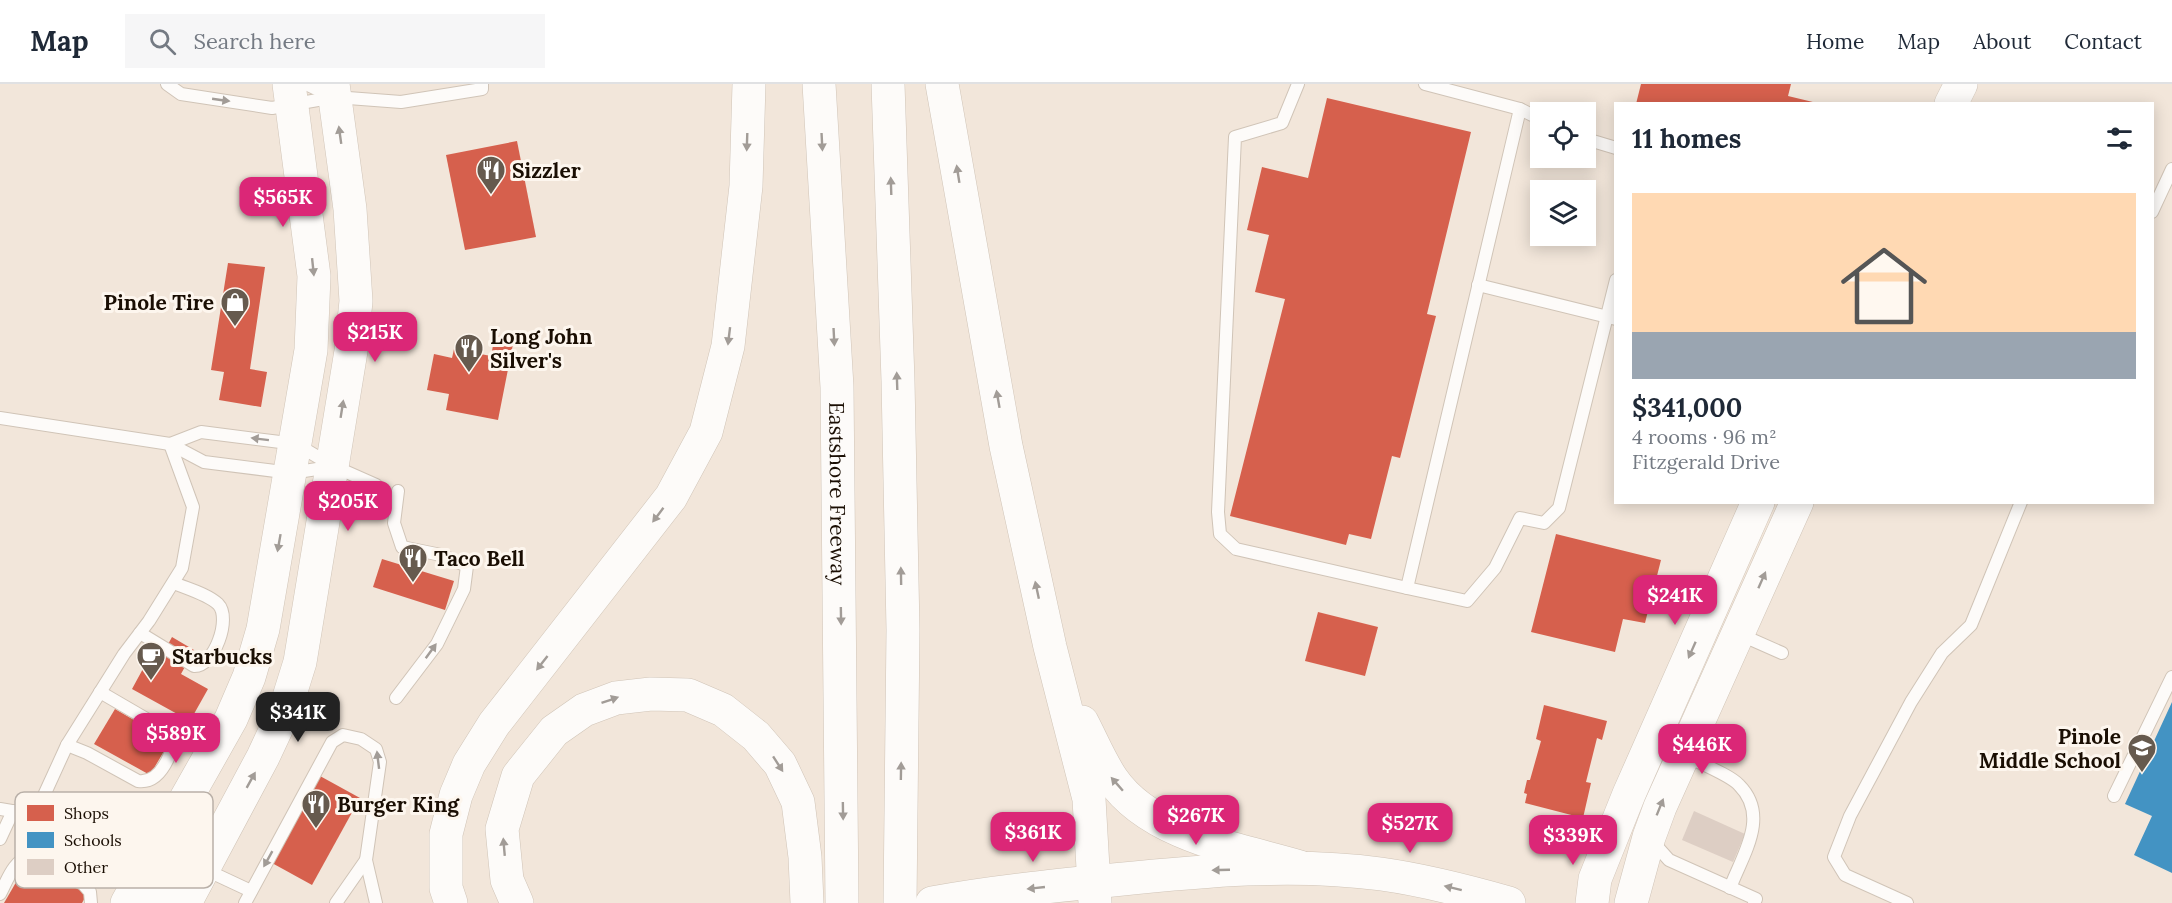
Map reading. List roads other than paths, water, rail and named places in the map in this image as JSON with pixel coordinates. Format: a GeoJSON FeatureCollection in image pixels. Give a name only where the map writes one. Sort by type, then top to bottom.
{"type":"FeatureCollection","features":[{"type":"Feature","properties":{"kind":"main road"},"geometry":{"type":"LineString","coordinates":[[451,903],[446,888],[446,834],[456,795],[469,764],[494,724],[672,497],[706,432],[728,345],[746,186],[749,84]]}},
{"type":"Feature","properties":{"kind":"main road","name":"Eastshore Freeway"},"geometry":{"type":"LineString","coordinates":[[819,84],[837,387],[842,903]]}},
{"type":"Feature","properties":{"kind":"main road"},"geometry":{"type":"LineString","coordinates":[[888,84],[902,618],[900,903]]}},
{"type":"Feature","properties":{"kind":"main road"},"geometry":{"type":"LineString","coordinates":[[942,84],[1006,446],[1050,647],[1089,799],[1095,892]]}},
{"type":"Feature","properties":{"kind":"main road"},"geometry":{"type":"LineString","coordinates":[[1952,102],[1961,84]]}},
{"type":"Feature","properties":{"kind":"main road"},"geometry":{"type":"LineString","coordinates":[[190,792],[231,719],[249,677],[263,629],[293,458],[311,350],[314,276],[311,91]]}},
{"type":"Feature","properties":{"kind":"main road"},"geometry":{"type":"LineString","coordinates":[[213,848],[263,757],[285,710],[300,662],[351,351],[356,301],[350,209],[311,91]]}},
{"type":"Feature","properties":{"kind":"main road"},"geometry":{"type":"LineString","coordinates":[[1592,903],[1596,879],[1629,794],[1757,504]]}},
{"type":"Feature","properties":{"kind":"main road"},"geometry":{"type":"LineString","coordinates":[[1631,903],[1649,837],[1683,755],[1796,504]]}},
{"type":"Feature","properties":{"kind":"main road"},"geometry":{"type":"LineString","coordinates":[[1050,647],[1076,711],[1113,780],[1143,811],[1187,835],[1300,867]]}},
{"type":"Feature","properties":{"kind":"main road"},"geometry":{"type":"LineString","coordinates":[[517,903],[507,880],[502,829],[518,776],[555,731],[584,710],[616,698],[651,694],[688,695],[723,710],[756,736],[780,764],[798,802],[805,857],[807,903]]}},
{"type":"Feature","properties":{"kind":"main road"},"geometry":{"type":"LineString","coordinates":[[211,792],[229,753],[231,719]]}},
{"type":"Feature","properties":{"kind":"main road"},"geometry":{"type":"LineString","coordinates":[[1567,903],[1583,886],[1609,845]]}},
{"type":"Feature","properties":{"kind":"main road"},"geometry":{"type":"LineString","coordinates":[[932,903],[977,895],[1095,892],[1209,870],[1300,867],[1381,874],[1449,886],[1509,903]]}},
{"type":"Feature","properties":{"kind":"main road"},"geometry":{"type":"LineString","coordinates":[[127,903],[135,888]]}},
{"type":"Feature","properties":{"kind":"main road"},"geometry":{"type":"LineString","coordinates":[[157,903],[163,888]]}},
{"type":"Feature","properties":{"kind":"main road"},"geometry":{"type":"LineString","coordinates":[[185,903],[192,888]]}},
{"type":"Feature","properties":{"kind":"lane"},"geometry":{"type":"LineString","coordinates":[[167,84],[181,94],[272,108],[311,91],[401,102],[482,89],[482,84]]}},
{"type":"Feature","properties":{"kind":"lane"},"geometry":{"type":"LineString","coordinates":[[1298,84],[1282,123],[1235,137],[1218,512],[1220,534],[1236,549],[1467,601],[1496,568],[1520,518],[1544,523],[1559,508],[1611,318],[1614,295]]}},
{"type":"Feature","properties":{"kind":"lane"},"geometry":{"type":"LineString","coordinates":[[1425,84],[1520,109],[1530,114]]}},
{"type":"Feature","properties":{"kind":"lane"},"geometry":{"type":"LineString","coordinates":[[1407,588],[1520,109]]}},
{"type":"Feature","properties":{"kind":"lane"},"geometry":{"type":"LineString","coordinates":[[1596,142],[1614,147]]}},
{"type":"Feature","properties":{"kind":"lane"},"geometry":{"type":"LineString","coordinates":[[2154,208],[2172,169]]}},
{"type":"Feature","properties":{"kind":"lane"},"geometry":{"type":"LineString","coordinates":[[1478,285],[1611,318]]}},
{"type":"Feature","properties":{"kind":"lane"},"geometry":{"type":"LineString","coordinates":[[0,418],[170,444],[204,462],[293,458],[333,466]]}},
{"type":"Feature","properties":{"kind":"lane"},"geometry":{"type":"LineString","coordinates":[[170,444],[201,432],[293,458],[333,466],[376,485]]}},
{"type":"Feature","properties":{"kind":"lane"},"geometry":{"type":"LineString","coordinates":[[46,792],[67,745],[182,568],[193,507],[170,444]]}},
{"type":"Feature","properties":{"kind":"lane"},"geometry":{"type":"LineString","coordinates":[[396,698],[437,644],[464,589],[467,566],[441,555],[402,547],[394,524],[398,491]]}},
{"type":"Feature","properties":{"kind":"lane"},"geometry":{"type":"LineString","coordinates":[[1907,903],[1845,875],[1834,857],[1850,816],[1911,702],[1942,652],[1971,625],[2020,504]]}},
{"type":"Feature","properties":{"kind":"lane"},"geometry":{"type":"LineString","coordinates":[[140,633],[194,666],[207,662],[222,633],[223,611],[217,603],[174,583]]}},
{"type":"Feature","properties":{"kind":"lane"},"geometry":{"type":"LineString","coordinates":[[1738,634],[1782,653]]}},
{"type":"Feature","properties":{"kind":"lane"},"geometry":{"type":"LineString","coordinates":[[2114,796],[2172,677]]}},
{"type":"Feature","properties":{"kind":"lane"},"geometry":{"type":"LineString","coordinates":[[67,745],[87,753],[138,781],[145,782],[158,775],[171,752],[175,739],[167,731],[100,692]]}},
{"type":"Feature","properties":{"kind":"lane"},"geometry":{"type":"LineString","coordinates":[[244,903],[332,742],[343,735],[361,739],[376,749],[380,762],[366,860],[376,903]]}},
{"type":"Feature","properties":{"kind":"lane"},"geometry":{"type":"LineString","coordinates":[[1683,755],[1739,784],[1754,812],[1754,827],[1730,888]]}},
{"type":"Feature","properties":{"kind":"lane"},"geometry":{"type":"LineString","coordinates":[[0,809],[13,812],[0,839]]}},
{"type":"Feature","properties":{"kind":"lane"},"geometry":{"type":"LineString","coordinates":[[1649,837],[1669,860],[1756,899],[1754,903]]}},
{"type":"Feature","properties":{"kind":"lane"},"geometry":{"type":"LineString","coordinates":[[336,903],[366,860]]}},
{"type":"Feature","properties":{"kind":"lane"},"geometry":{"type":"LineString","coordinates":[[0,894],[15,867]]}},
{"type":"Feature","properties":{"kind":"lane"},"geometry":{"type":"LineString","coordinates":[[213,873],[251,891]]}},
{"type":"Feature","properties":{"kind":"lane"},"geometry":{"type":"LineString","coordinates":[[87,888],[90,892],[91,903]]}},
{"type":"Feature","properties":{"kind":"place","name":"Sizzler"},"geometry":{"type":"Point","coordinates":[491,196]}},
{"type":"Feature","properties":{"kind":"place","name":"Pinole Tire"},"geometry":{"type":"Point","coordinates":[235,328]}},
{"type":"Feature","properties":{"kind":"place","name":"Long John Silver's"},"geometry":{"type":"Point","coordinates":[469,374]}},
{"type":"Feature","properties":{"kind":"place","name":"Taco Bell"},"geometry":{"type":"Point","coordinates":[413,584]}},
{"type":"Feature","properties":{"kind":"place","name":"Starbucks"},"geometry":{"type":"Point","coordinates":[151,682]}},
{"type":"Feature","properties":{"kind":"place","name":"Pinole Middle School"},"geometry":{"type":"Point","coordinates":[2142,774]}},
{"type":"Feature","properties":{"kind":"place","name":"Burger King"},"geometry":{"type":"Point","coordinates":[316,830]}}]}
